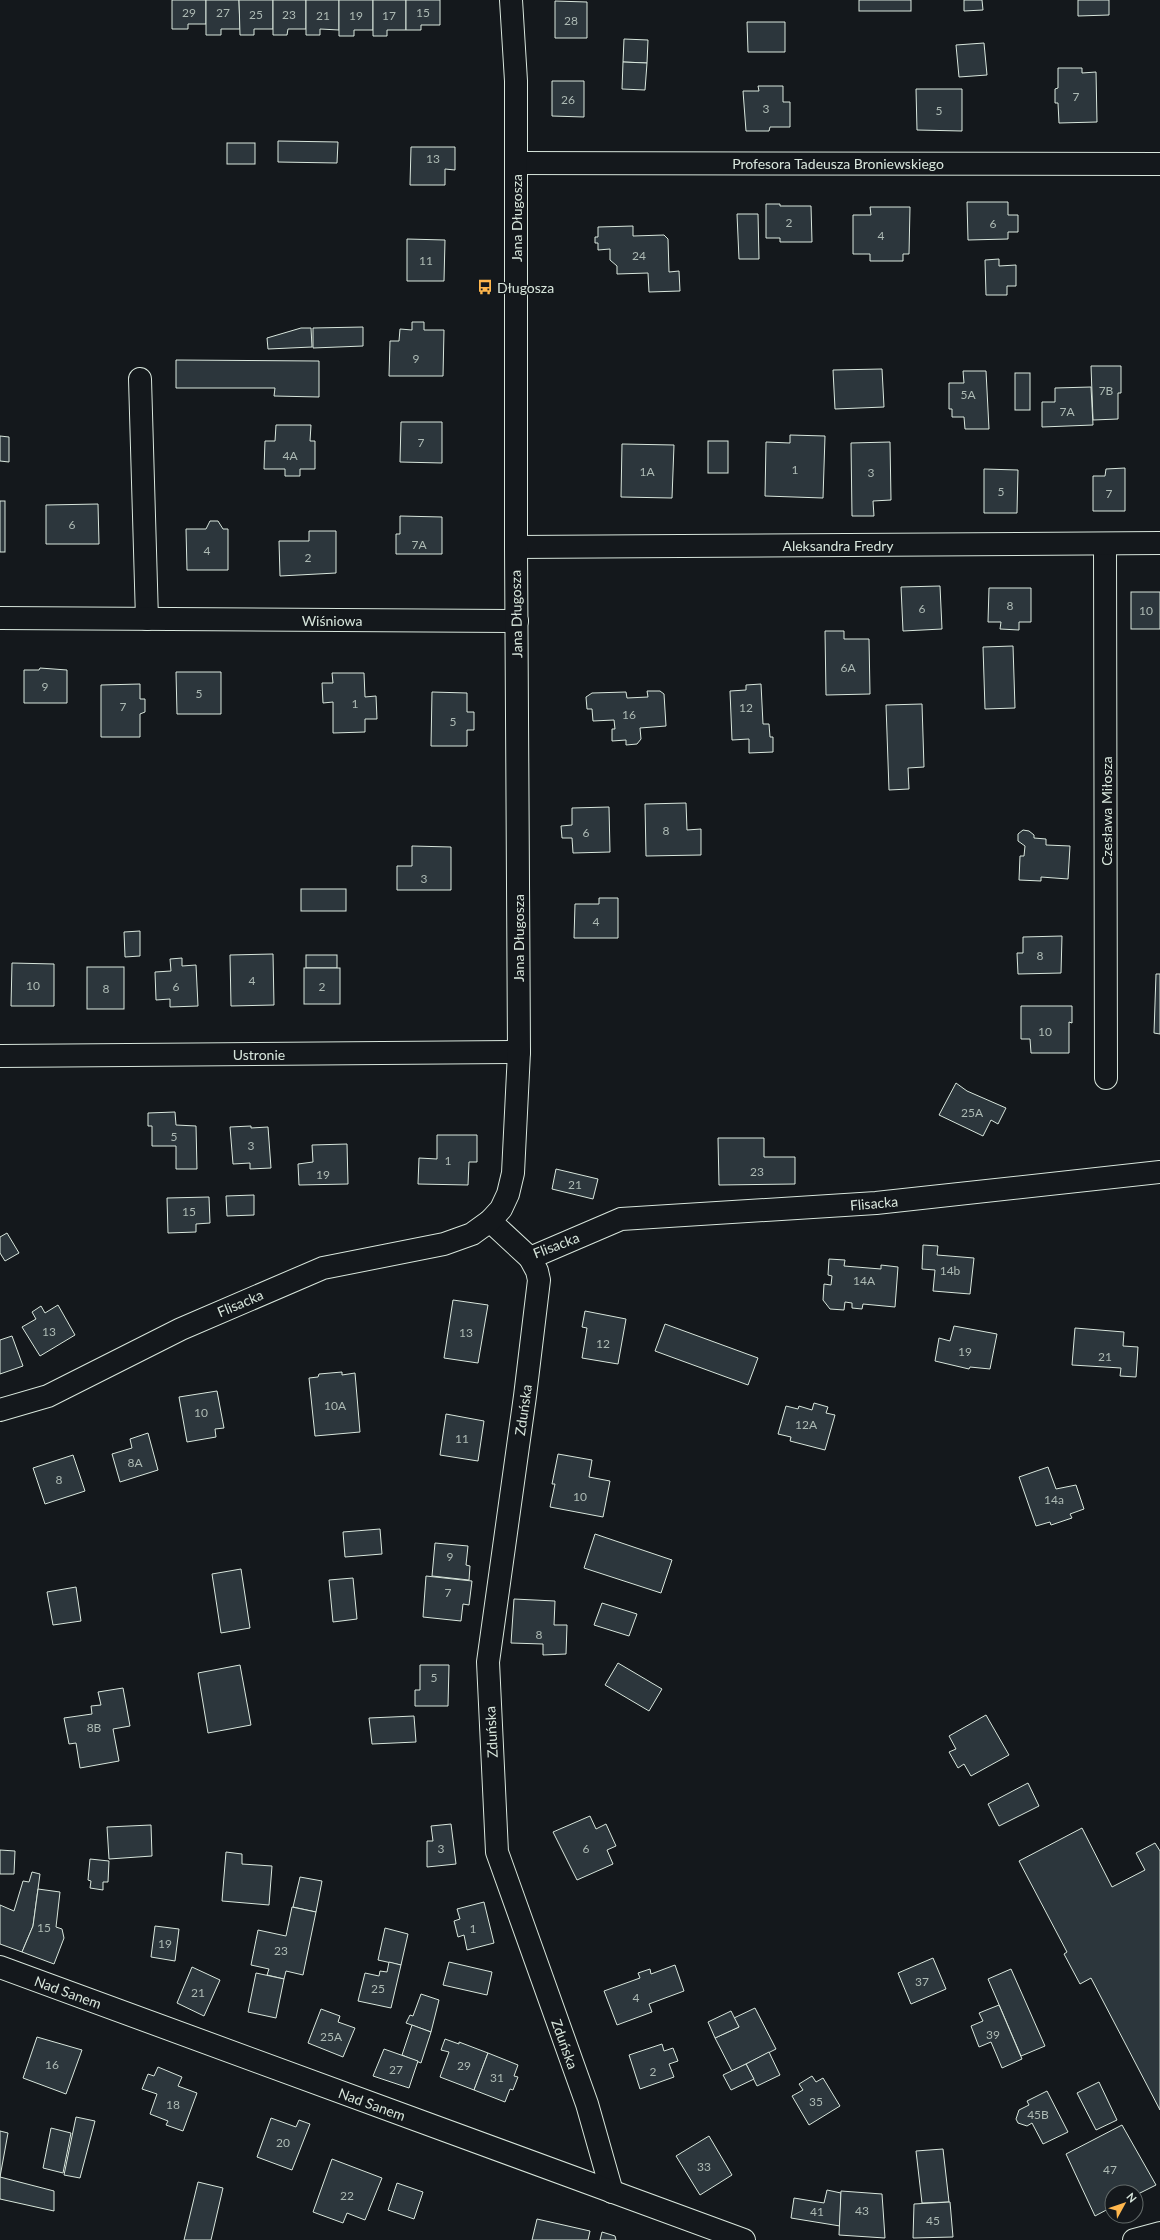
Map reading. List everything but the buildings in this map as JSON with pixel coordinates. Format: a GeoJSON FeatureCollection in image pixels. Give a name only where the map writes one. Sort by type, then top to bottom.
{"type":"FeatureCollection","features":[{"type":"Feature","properties":{"kind":"street","name":"Jana Długosza"},"geometry":{"type":"LineString","coordinates":[[490,1221],[501,1209],[508,1194],[513,1173],[519,1052],[516,621],[516,81],[511,0]]}},
{"type":"Feature","properties":{"kind":"street","name":"Profesora Tadeusza Broniewskiego"},"geometry":{"type":"LineString","coordinates":[[516,163],[1160,164]]}},
{"type":"Feature","properties":{"kind":"street"},"geometry":{"type":"LineString","coordinates":[[140,379],[147,619]]}},
{"type":"Feature","properties":{"kind":"street","name":"Aleksandra Fredry"},"geometry":{"type":"LineString","coordinates":[[516,547],[1160,543]]}},
{"type":"Feature","properties":{"kind":"street","name":"Czesława Miłosza"},"geometry":{"type":"LineString","coordinates":[[1105,544],[1106,1078]]}},
{"type":"Feature","properties":{"kind":"street","name":"Wiśniowa"},"geometry":{"type":"LineString","coordinates":[[0,618],[516,621]]}},
{"type":"Feature","properties":{"kind":"street","name":"Ustronie"},"geometry":{"type":"LineString","coordinates":[[0,1056],[519,1052]]}},
{"type":"Feature","properties":{"kind":"street","name":"Flisacka"},"geometry":{"type":"LineString","coordinates":[[0,1410],[48,1396],[181,1329],[323,1268],[444,1244],[472,1234],[490,1221],[530,1258],[620,1219],[876,1203],[1160,1172]]}},
{"type":"Feature","properties":{"kind":"street","name":"Zduńska"},"geometry":{"type":"LineString","coordinates":[[530,1258],[537,1271],[539,1280],[524,1404],[488,1662],[497,1852],[587,2104],[612,2192]]}},
{"type":"Feature","properties":{"kind":"street","name":"Nad Sanem"},"geometry":{"type":"LineString","coordinates":[[0,1967],[744,2240]]}},
{"type":"Feature","properties":{"kind":"street"},"geometry":{"type":"LineString","coordinates":[[1134,2240],[1160,2233]]}},
{"type":"Feature","properties":{"kind":"place","name":"Długosza"},"geometry":{"type":"Point","coordinates":[485,287]}}]}
